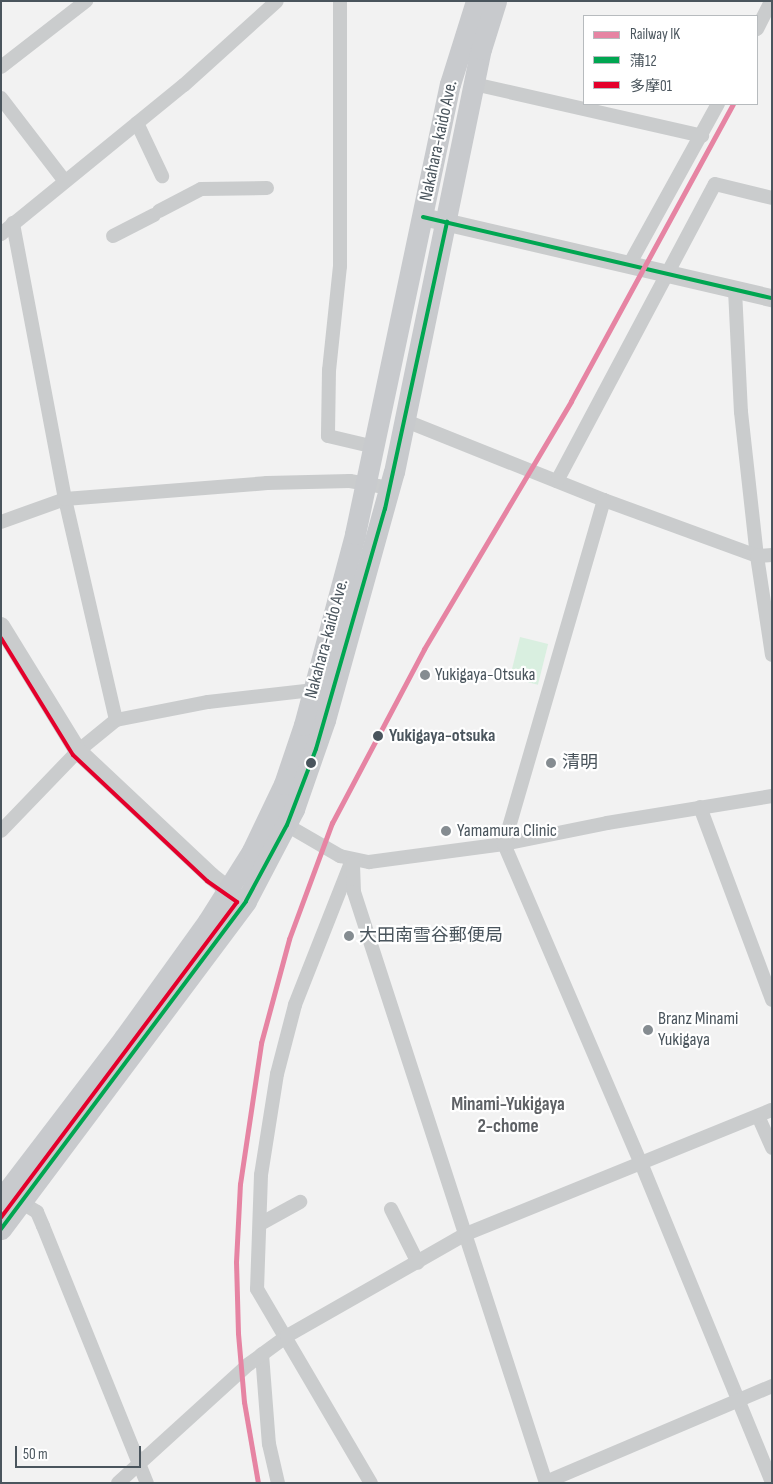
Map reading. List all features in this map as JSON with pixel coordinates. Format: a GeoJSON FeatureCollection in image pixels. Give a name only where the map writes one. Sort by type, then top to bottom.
{"type":"FeatureCollection","features":[{"type":"Feature","properties":{"kind":"main road","name":"Nakahara-kaido Ave."},"geometry":{"type":"LineString","coordinates":[[1,1229],[7,1196],[124,1038],[278,820],[292,761],[314,690],[375,447],[450,84],[476,1]]}},
{"type":"Feature","properties":{"kind":"main road","name":"Nakahara-kaido Ave."},"geometry":{"type":"LineString","coordinates":[[7,1196],[246,902],[278,820],[316,749],[390,488],[406,421],[474,84],[496,1]]}},
{"type":"Feature","properties":{"kind":"street"},"geometry":{"type":"LineString","coordinates":[[1,67],[86,1]]}},
{"type":"Feature","properties":{"kind":"street"},"geometry":{"type":"LineString","coordinates":[[1,234],[64,180],[184,85],[277,1]]}},
{"type":"Feature","properties":{"kind":"street"},"geometry":{"type":"LineString","coordinates":[[340,1],[340,266],[329,370],[328,436],[375,447]]}},
{"type":"Feature","properties":{"kind":"street"},"geometry":{"type":"LineString","coordinates":[[758,27],[771,1]]}},
{"type":"Feature","properties":{"kind":"street"},"geometry":{"type":"LineString","coordinates":[[474,84],[702,136]]}},
{"type":"Feature","properties":{"kind":"street"},"geometry":{"type":"LineString","coordinates":[[1,98],[64,180]]}},
{"type":"Feature","properties":{"kind":"street"},"geometry":{"type":"LineString","coordinates":[[630,265],[718,105]]}},
{"type":"Feature","properties":{"kind":"street"},"geometry":{"type":"LineString","coordinates":[[137,123],[162,176]]}},
{"type":"Feature","properties":{"kind":"street"},"geometry":{"type":"LineString","coordinates":[[557,480],[668,276],[715,184],[772,198]]}},
{"type":"Feature","properties":{"kind":"street"},"geometry":{"type":"LineString","coordinates":[[112,236],[201,189],[267,188]]}},
{"type":"Feature","properties":{"kind":"street"},"geometry":{"type":"LineString","coordinates":[[423,217],[630,265],[668,276],[772,298]]}},
{"type":"Feature","properties":{"kind":"street"},"geometry":{"type":"LineString","coordinates":[[13,223],[65,499],[116,720]]}},
{"type":"Feature","properties":{"kind":"street"},"geometry":{"type":"LineString","coordinates":[[735,290],[741,412],[756,556],[772,655]]}},
{"type":"Feature","properties":{"kind":"street"},"geometry":{"type":"LineString","coordinates":[[406,421],[604,500],[756,556],[772,556]]}},
{"type":"Feature","properties":{"kind":"street"},"geometry":{"type":"LineString","coordinates":[[1,522],[65,499],[267,483],[366,482],[390,488]]}},
{"type":"Feature","properties":{"kind":"street"},"geometry":{"type":"LineString","coordinates":[[604,500],[504,844],[641,1163],[772,1482]]}},
{"type":"Feature","properties":{"kind":"street"},"geometry":{"type":"LineString","coordinates":[[1,626],[78,751],[211,876],[246,902]]}},
{"type":"Feature","properties":{"kind":"street"},"geometry":{"type":"LineString","coordinates":[[1,831],[78,751],[116,720],[208,702],[314,690]]}},
{"type":"Feature","properties":{"kind":"street"},"geometry":{"type":"LineString","coordinates":[[278,820],[352,860],[369,862],[504,844],[700,807],[772,796]]}},
{"type":"Feature","properties":{"kind":"street"},"geometry":{"type":"LineString","coordinates":[[700,807],[772,1000]]}},
{"type":"Feature","properties":{"kind":"street"},"geometry":{"type":"LineString","coordinates":[[352,860],[310,963],[288,1029],[261,1175],[258,1289],[371,1483]]}},
{"type":"Feature","properties":{"kind":"street"},"geometry":{"type":"LineString","coordinates":[[352,860],[354,892],[546,1483],[772,1386]]}},
{"type":"Feature","properties":{"kind":"street"},"geometry":{"type":"LineString","coordinates":[[118,1483],[262,1354],[286,1336],[418,1263],[466,1234],[772,1110]]}},
{"type":"Feature","properties":{"kind":"street"},"geometry":{"type":"LineString","coordinates":[[758,1116],[772,1148]]}},
{"type":"Feature","properties":{"kind":"street"},"geometry":{"type":"LineString","coordinates":[[7,1196],[36,1212],[43,1226],[147,1483]]}},
{"type":"Feature","properties":{"kind":"street"},"geometry":{"type":"LineString","coordinates":[[260,1224],[300,1202]]}},
{"type":"Feature","properties":{"kind":"street"},"geometry":{"type":"LineString","coordinates":[[391,1209],[418,1263]]}},
{"type":"Feature","properties":{"kind":"street"},"geometry":{"type":"LineString","coordinates":[[262,1354],[269,1444],[278,1483]]}},
{"type":"Feature","properties":{"kind":"green space"},"geometry":{"type":"Polygon","coordinates":[[[520,637],[548,644],[538,685],[510,678],[520,637]]]}},
{"type":"Feature","properties":{"kind":"rail line","name":"IK"},"geometry":{"type":"LineString","coordinates":[[258,1483],[244,1402],[238,1333],[236,1262],[240,1184],[261,1043],[289,939],[332,823],[424,649],[571,401],[732,105]]}},
{"type":"Feature","properties":{"kind":"transit line","name":"蒲12"},"geometry":{"type":"LineString","coordinates":[[423,217],[772,298]]}},
{"type":"Feature","properties":{"kind":"transit line","name":"蒲12"},"geometry":{"type":"LineString","coordinates":[[1,1229],[246,901],[287,825],[316,749],[385,509],[447,222]]}},
{"type":"Feature","properties":{"kind":"transit line","name":"多摩01"},"geometry":{"type":"LineString","coordinates":[[1,638],[73,755],[207,881],[237,902],[1,1218]]}},
{"type":"Feature","properties":{"kind":"place","name":"Yukigaya-Otsuka"},"geometry":{"type":"Point","coordinates":[425,675]}},
{"type":"Feature","properties":{"kind":"place","name":"Yukigaya-otsuka"},"geometry":{"type":"Point","coordinates":[378,736]}},
{"type":"Feature","properties":{"kind":"place","name":"清明"},"geometry":{"type":"Point","coordinates":[551,763]}},
{"type":"Feature","properties":{"kind":"place","name":"Yamamura Clinic"},"geometry":{"type":"Point","coordinates":[446,831]}},
{"type":"Feature","properties":{"kind":"place","name":"大田南雪谷郵便局"},"geometry":{"type":"Point","coordinates":[349,936]}},
{"type":"Feature","properties":{"kind":"place","name":"Branz Minami Yukigaya"},"geometry":{"type":"Point","coordinates":[648,1030]}},
{"type":"Feature","properties":{"kind":"district","name":"Minami-Yukigaya 2-chome"},"geometry":{"type":"Point","coordinates":[508,1116]}}]}
